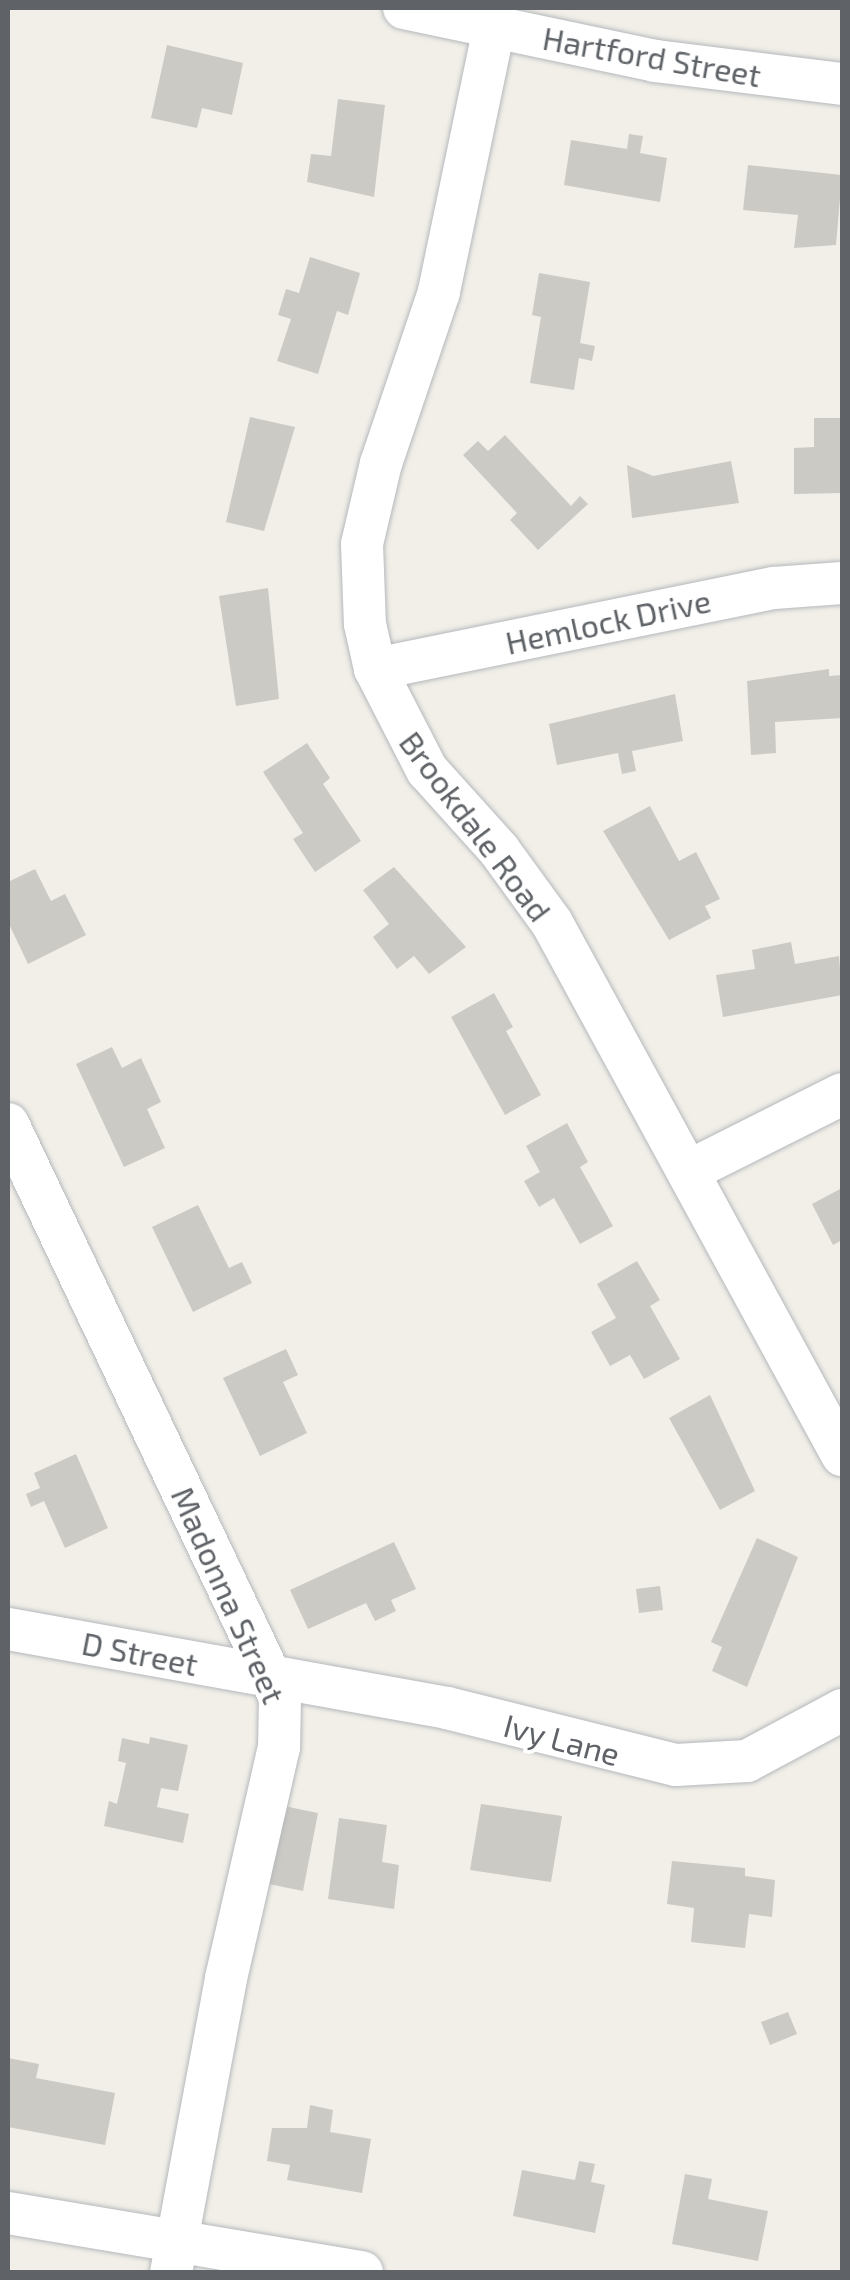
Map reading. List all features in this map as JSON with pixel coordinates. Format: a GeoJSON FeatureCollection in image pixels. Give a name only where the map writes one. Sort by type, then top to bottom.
{"type":"FeatureCollection","features":[{"type":"Feature","properties":{"kind":"street","name":"Hartford Street"},"geometry":{"type":"LineString","coordinates":[[404,8],[687,66],[842,84]]}},
{"type":"Feature","properties":{"kind":"street","name":"Brookdale Road"},"geometry":{"type":"LineString","coordinates":[[494,28],[439,292],[381,463],[362,544],[364,624],[374,669],[427,770],[498,850],[552,923],[842,1455]]}},
{"type":"Feature","properties":{"kind":"street","name":"Hemlock Drive"},"geometry":{"type":"LineString","coordinates":[[374,669],[718,598],[842,583]]}},
{"type":"Feature","properties":{"kind":"street"},"geometry":{"type":"LineString","coordinates":[[689,1171],[842,1094]]}},
{"type":"Feature","properties":{"kind":"street","name":"Madonna Street"},"geometry":{"type":"LineString","coordinates":[[8,1124],[272,1678],[283,1720],[226,1979],[174,2257]]}},
{"type":"Feature","properties":{"kind":"street","name":"D Street"},"geometry":{"type":"LineString","coordinates":[[8,1628],[272,1678]]}},
{"type":"Feature","properties":{"kind":"street","name":"Ivy Lane"},"geometry":{"type":"LineString","coordinates":[[272,1678],[447,1708],[676,1764],[747,1761],[842,1710]]}},
{"type":"Feature","properties":{"kind":"street"},"geometry":{"type":"LineString","coordinates":[[8,2213],[174,2257],[362,2272]]}},
{"type":"Feature","properties":{"kind":"building"},"geometry":{"type":"Polygon","coordinates":[[[167,45],[243,63],[232,115],[202,108],[197,128],[151,118],[167,45]]]}},
{"type":"Feature","properties":{"kind":"building"},"geometry":{"type":"Polygon","coordinates":[[[338,99],[385,105],[374,197],[307,182],[311,154],[331,156],[338,99]]]}},
{"type":"Feature","properties":{"kind":"building"},"geometry":{"type":"Polygon","coordinates":[[[629,134],[643,136],[640,153],[667,158],[660,202],[564,185],[571,140],[627,149],[629,134]]]}},
{"type":"Feature","properties":{"kind":"building"},"geometry":{"type":"Polygon","coordinates":[[[748,165],[842,175],[836,245],[794,248],[798,215],[743,210],[748,165]]]}},
{"type":"Feature","properties":{"kind":"building"},"geometry":{"type":"Polygon","coordinates":[[[310,257],[360,273],[348,315],[337,311],[318,374],[277,361],[291,319],[278,315],[286,289],[299,293],[310,257]]]}},
{"type":"Feature","properties":{"kind":"building"},"geometry":{"type":"Polygon","coordinates":[[[539,273],[590,282],[580,343],[595,346],[592,361],[579,358],[574,390],[530,383],[541,317],[532,315],[539,273]]]}},
{"type":"Feature","properties":{"kind":"building"},"geometry":{"type":"Polygon","coordinates":[[[250,417],[295,427],[264,531],[226,522],[250,417]]]}},
{"type":"Feature","properties":{"kind":"building"},"geometry":{"type":"Polygon","coordinates":[[[814,418],[842,418],[842,493],[794,494],[794,448],[814,447],[814,418]]]}},
{"type":"Feature","properties":{"kind":"building"},"geometry":{"type":"Polygon","coordinates":[[[505,435],[571,506],[580,496],[588,504],[538,550],[510,520],[517,513],[463,455],[478,441],[488,451],[505,435]]]}},
{"type":"Feature","properties":{"kind":"building"},"geometry":{"type":"Polygon","coordinates":[[[731,461],[739,503],[632,518],[627,465],[653,476],[731,461]]]}},
{"type":"Feature","properties":{"kind":"building"},"geometry":{"type":"Polygon","coordinates":[[[268,588],[279,699],[236,706],[219,596],[268,588]]]}},
{"type":"Feature","properties":{"kind":"building"},"geometry":{"type":"Polygon","coordinates":[[[829,669],[829,676],[842,675],[842,718],[775,722],[776,753],[751,755],[747,681],[829,669]]]}},
{"type":"Feature","properties":{"kind":"building"},"geometry":{"type":"Polygon","coordinates":[[[675,694],[683,741],[632,751],[636,771],[622,774],[618,753],[557,765],[549,724],[675,694]]]}},
{"type":"Feature","properties":{"kind":"building"},"geometry":{"type":"Polygon","coordinates":[[[307,743],[330,778],[323,784],[361,841],[315,872],[293,839],[303,833],[263,772],[307,743]]]}},
{"type":"Feature","properties":{"kind":"building"},"geometry":{"type":"Polygon","coordinates":[[[650,806],[679,861],[696,852],[720,899],[705,906],[711,918],[669,940],[603,831],[650,806]]]}},
{"type":"Feature","properties":{"kind":"building"},"geometry":{"type":"Polygon","coordinates":[[[394,867],[466,947],[429,974],[414,956],[397,969],[373,937],[389,924],[363,890],[394,867]]]}},
{"type":"Feature","properties":{"kind":"building"},"geometry":{"type":"Polygon","coordinates":[[[35,869],[51,901],[65,894],[86,935],[28,964],[8,922],[8,882],[35,869]]]}},
{"type":"Feature","properties":{"kind":"building"},"geometry":{"type":"Polygon","coordinates":[[[791,942],[795,964],[839,956],[842,995],[723,1017],[716,975],[755,969],[752,950],[791,942]]]}},
{"type":"Feature","properties":{"kind":"building"},"geometry":{"type":"Polygon","coordinates":[[[494,993],[513,1027],[506,1031],[541,1095],[505,1115],[451,1017],[494,993]]]}},
{"type":"Feature","properties":{"kind":"building"},"geometry":{"type":"Polygon","coordinates":[[[112,1047],[122,1068],[141,1058],[161,1102],[147,1109],[165,1148],[124,1167],[76,1064],[112,1047]]]}},
{"type":"Feature","properties":{"kind":"building"},"geometry":{"type":"Polygon","coordinates":[[[567,1123],[588,1162],[580,1167],[613,1226],[580,1244],[554,1198],[539,1207],[524,1181],[540,1172],[526,1146],[567,1123]]]}},
{"type":"Feature","properties":{"kind":"building"},"geometry":{"type":"Polygon","coordinates":[[[842,1188],[842,1240],[833,1245],[812,1204],[842,1188]]]}},
{"type":"Feature","properties":{"kind":"building"},"geometry":{"type":"Polygon","coordinates":[[[198,1205],[229,1268],[242,1262],[252,1283],[193,1312],[152,1227],[198,1205]]]}},
{"type":"Feature","properties":{"kind":"building"},"geometry":{"type":"Polygon","coordinates":[[[637,1261],[660,1300],[650,1306],[680,1359],[644,1379],[630,1355],[610,1366],[591,1332],[616,1318],[597,1284],[637,1261]]]}},
{"type":"Feature","properties":{"kind":"building"},"geometry":{"type":"Polygon","coordinates":[[[286,1349],[298,1375],[283,1382],[307,1433],[260,1456],[223,1378],[286,1349]]]}},
{"type":"Feature","properties":{"kind":"building"},"geometry":{"type":"Polygon","coordinates":[[[710,1395],[755,1491],[720,1510],[669,1418],[710,1395]]]}},
{"type":"Feature","properties":{"kind":"building"},"geometry":{"type":"Polygon","coordinates":[[[76,1454],[108,1528],[65,1548],[44,1501],[31,1507],[26,1494],[40,1488],[34,1473],[76,1454]]]}},
{"type":"Feature","properties":{"kind":"building"},"geometry":{"type":"Polygon","coordinates":[[[757,1538],[798,1557],[747,1687],[712,1671],[722,1647],[711,1642],[757,1538]]]}},
{"type":"Feature","properties":{"kind":"building"},"geometry":{"type":"Polygon","coordinates":[[[394,1542],[416,1589],[391,1600],[396,1611],[375,1621],[366,1603],[308,1629],[290,1590],[394,1542]]]}},
{"type":"Feature","properties":{"kind":"building"},"geometry":{"type":"Polygon","coordinates":[[[660,1586],[663,1610],[639,1613],[636,1589],[660,1586]]]}},
{"type":"Feature","properties":{"kind":"building"},"geometry":{"type":"Polygon","coordinates":[[[150,1737],[188,1745],[178,1791],[161,1788],[157,1807],[189,1814],[183,1843],[104,1826],[109,1801],[117,1804],[126,1763],[118,1761],[122,1738],[149,1744],[150,1737]]]}},
{"type":"Feature","properties":{"kind":"building"},"geometry":{"type":"Polygon","coordinates":[[[481,1804],[562,1816],[551,1882],[470,1870],[481,1804]]]}},
{"type":"Feature","properties":{"kind":"building"},"geometry":{"type":"Polygon","coordinates":[[[279,1805],[318,1813],[303,1891],[264,1883],[279,1805]]]}},
{"type":"Feature","properties":{"kind":"building"},"geometry":{"type":"Polygon","coordinates":[[[339,1818],[387,1825],[382,1862],[399,1865],[394,1909],[328,1899],[339,1818]]]}},
{"type":"Feature","properties":{"kind":"building"},"geometry":{"type":"Polygon","coordinates":[[[672,1861],[745,1868],[745,1876],[775,1880],[772,1917],[749,1914],[745,1948],[691,1942],[694,1908],[667,1904],[672,1861]]]}},
{"type":"Feature","properties":{"kind":"building"},"geometry":{"type":"Polygon","coordinates":[[[788,2012],[797,2034],[770,2045],[761,2022],[788,2012]]]}},
{"type":"Feature","properties":{"kind":"building"},"geometry":{"type":"Polygon","coordinates":[[[8,2058],[39,2064],[36,2078],[115,2093],[105,2145],[8,2127],[8,2058]]]}},
{"type":"Feature","properties":{"kind":"building"},"geometry":{"type":"Polygon","coordinates":[[[310,2105],[333,2110],[330,2132],[371,2139],[362,2193],[287,2180],[290,2165],[267,2161],[272,2128],[307,2128],[310,2105]]]}},
{"type":"Feature","properties":{"kind":"building"},"geometry":{"type":"Polygon","coordinates":[[[579,2161],[595,2164],[591,2182],[605,2185],[595,2233],[513,2216],[522,2170],[575,2180],[579,2161]]]}},
{"type":"Feature","properties":{"kind":"building"},"geometry":{"type":"Polygon","coordinates":[[[685,2174],[712,2179],[708,2199],[768,2211],[758,2261],[672,2244],[685,2174]]]}}]}
